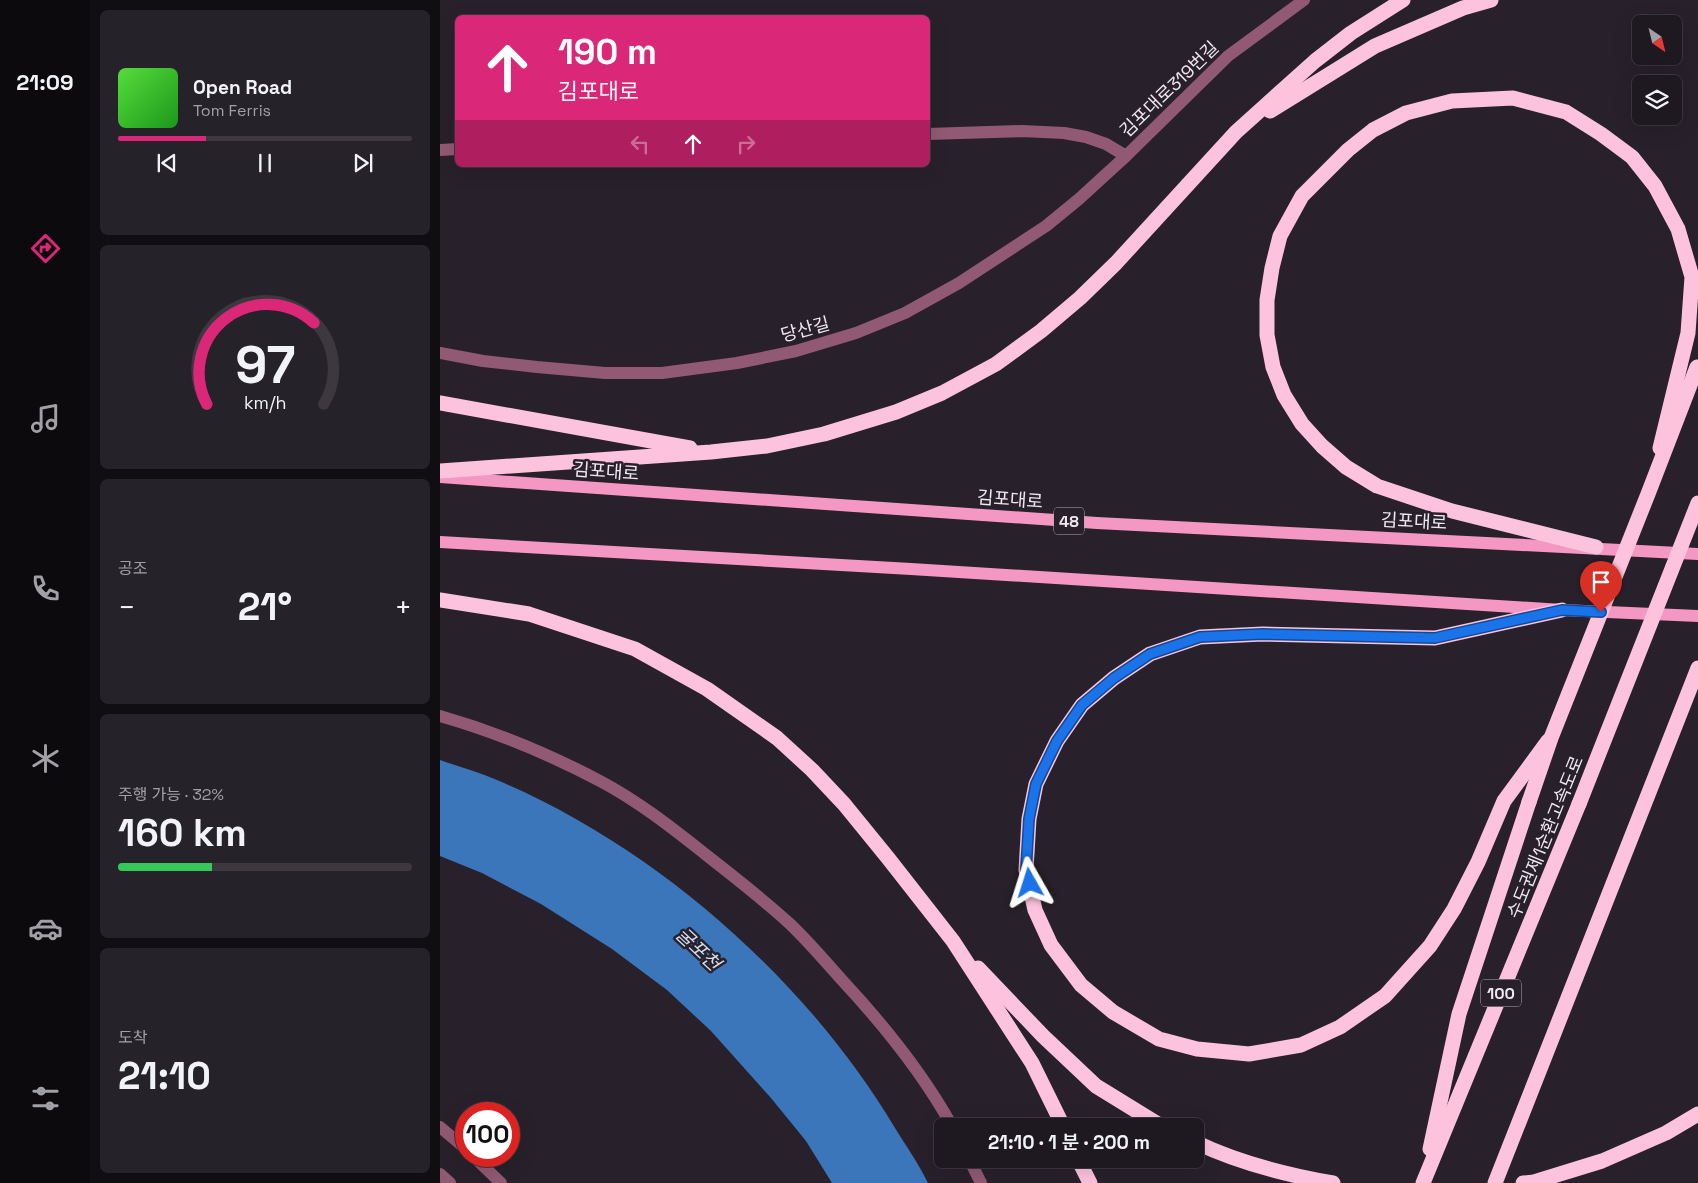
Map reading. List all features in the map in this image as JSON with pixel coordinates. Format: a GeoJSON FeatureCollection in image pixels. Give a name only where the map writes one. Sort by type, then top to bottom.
{"type":"FeatureCollection","features":[{"type":"Feature","properties":{"kind":"highway"},"geometry":{"type":"LineString","coordinates":[[440,472],[711,452],[767,446],[824,434],[896,412],[942,394],[996,364],[1041,331],[1080,298],[1116,263],[1236,132],[1315,61],[1351,32],[1403,0]]}},
{"type":"Feature","properties":{"kind":"highway"},"geometry":{"type":"LineString","coordinates":[[1236,132],[1375,46],[1463,8],[1491,0]]}},
{"type":"Feature","properties":{"kind":"highway"},"geometry":{"type":"LineString","coordinates":[[1596,547],[1452,511],[1377,486],[1346,467],[1322,446],[1302,424],[1284,395],[1273,367],[1267,335],[1267,300],[1272,268],[1280,236],[1302,196],[1348,150],[1373,130],[1406,113],[1452,101],[1513,98],[1566,112],[1602,134],[1632,157],[1655,186],[1678,230],[1692,277],[1688,333],[1648,494]]}},
{"type":"Feature","properties":{"kind":"highway"},"geometry":{"type":"LineString","coordinates":[[1423,1183],[1459,1014],[1529,802],[1551,738],[1698,366]]}},
{"type":"Feature","properties":{"kind":"highway"},"geometry":{"type":"LineString","coordinates":[[440,403],[711,452]]}},
{"type":"Feature","properties":{"kind":"highway","name":"수도권제1순환고속도로"},"geometry":{"type":"LineString","coordinates":[[1423,1183],[1579,804],[1698,503]]}},
{"type":"Feature","properties":{"kind":"highway"},"geometry":{"type":"LineString","coordinates":[[440,600],[529,614],[635,649],[707,689],[777,738],[812,770],[844,804],[953,941],[1032,1063],[1059,1118]]}},
{"type":"Feature","properties":{"kind":"highway"},"geometry":{"type":"LineString","coordinates":[[1551,738],[1504,801],[1478,862],[1454,909],[1430,946],[1385,996],[1340,1027],[1300,1045],[1249,1054],[1198,1050],[1159,1039],[1113,1012],[1081,985],[1051,945],[1036,910],[1026,870],[1029,819],[1036,784],[1057,741],[1082,705],[1114,678],[1150,654],[1200,637],[1245,634],[1435,638],[1562,610]]}},
{"type":"Feature","properties":{"kind":"highway"},"geometry":{"type":"LineString","coordinates":[[1496,1181],[1698,668]]}},
{"type":"Feature","properties":{"kind":"highway"},"geometry":{"type":"LineString","coordinates":[[953,941],[1043,1036],[1096,1086],[1148,1118]]}},
{"type":"Feature","properties":{"kind":"highway"},"geometry":{"type":"LineString","coordinates":[[1523,1183],[1534,1182],[1602,1161],[1666,1133],[1698,1114]]}},
{"type":"Feature","properties":{"kind":"highway"},"geometry":{"type":"LineString","coordinates":[[1204,1146],[1220,1154],[1294,1176],[1333,1183]]}},
{"type":"Feature","properties":{"kind":"highway"},"geometry":{"type":"LineString","coordinates":[[1082,1168],[1090,1183]]}},
{"type":"Feature","properties":{"kind":"main road","name":"김포대로"},"geometry":{"type":"LineString","coordinates":[[440,477],[1096,523],[1596,547],[1698,554]]}},
{"type":"Feature","properties":{"kind":"main road"},"geometry":{"type":"LineString","coordinates":[[440,542],[911,569],[1562,610],[1698,616]]}},
{"type":"Feature","properties":{"kind":"street","name":"김포대로319번길"},"geometry":{"type":"LineString","coordinates":[[930,134],[1022,131],[1064,132],[1106,144],[1126,156],[1228,56],[1304,0]]}},
{"type":"Feature","properties":{"kind":"street"},"geometry":{"type":"LineString","coordinates":[[440,150],[455,149]]}},
{"type":"Feature","properties":{"kind":"street","name":"당산길"},"geometry":{"type":"LineString","coordinates":[[440,353],[483,361],[537,367],[605,373],[662,373],[737,363],[796,352],[856,333],[905,313],[959,283],[1046,226],[1126,156]]}},
{"type":"Feature","properties":{"kind":"street"},"geometry":{"type":"LineString","coordinates":[[440,716],[523,744],[601,782],[655,816],[730,874],[804,937],[873,1014],[917,1069],[947,1118]]}},
{"type":"Feature","properties":{"kind":"street"},"geometry":{"type":"LineString","coordinates":[[440,1127],[455,1140]]}},
{"type":"Feature","properties":{"kind":"street"},"geometry":{"type":"LineString","coordinates":[[485,1167],[501,1183]]}},
{"type":"Feature","properties":{"kind":"street"},"geometry":{"type":"LineString","coordinates":[[974,1168],[981,1183]]}},
{"type":"Feature","properties":{"kind":"street"},"geometry":{"type":"LineString","coordinates":[[440,1174],[450,1183]]}},
{"type":"Feature","properties":{"kind":"water","name":"굴포천"},"geometry":{"type":"Polygon","coordinates":[[[440,760],[490,777],[556,808],[614,842],[670,881],[723,924],[772,971],[818,1021],[859,1073],[921,1169],[928,1183],[832,1183],[806,1141],[771,1098],[711,1031],[667,990],[612,949],[541,904],[482,873],[440,856],[440,760]]]}},
{"type":"Feature","properties":{"kind":"route"},"geometry":{"type":"LineString","coordinates":[[1030,883],[1026,870],[1029,819],[1036,784],[1057,741],[1082,705],[1114,678],[1150,654],[1200,637],[1262,634],[1435,638],[1562,610],[1601,612]]}}]}
